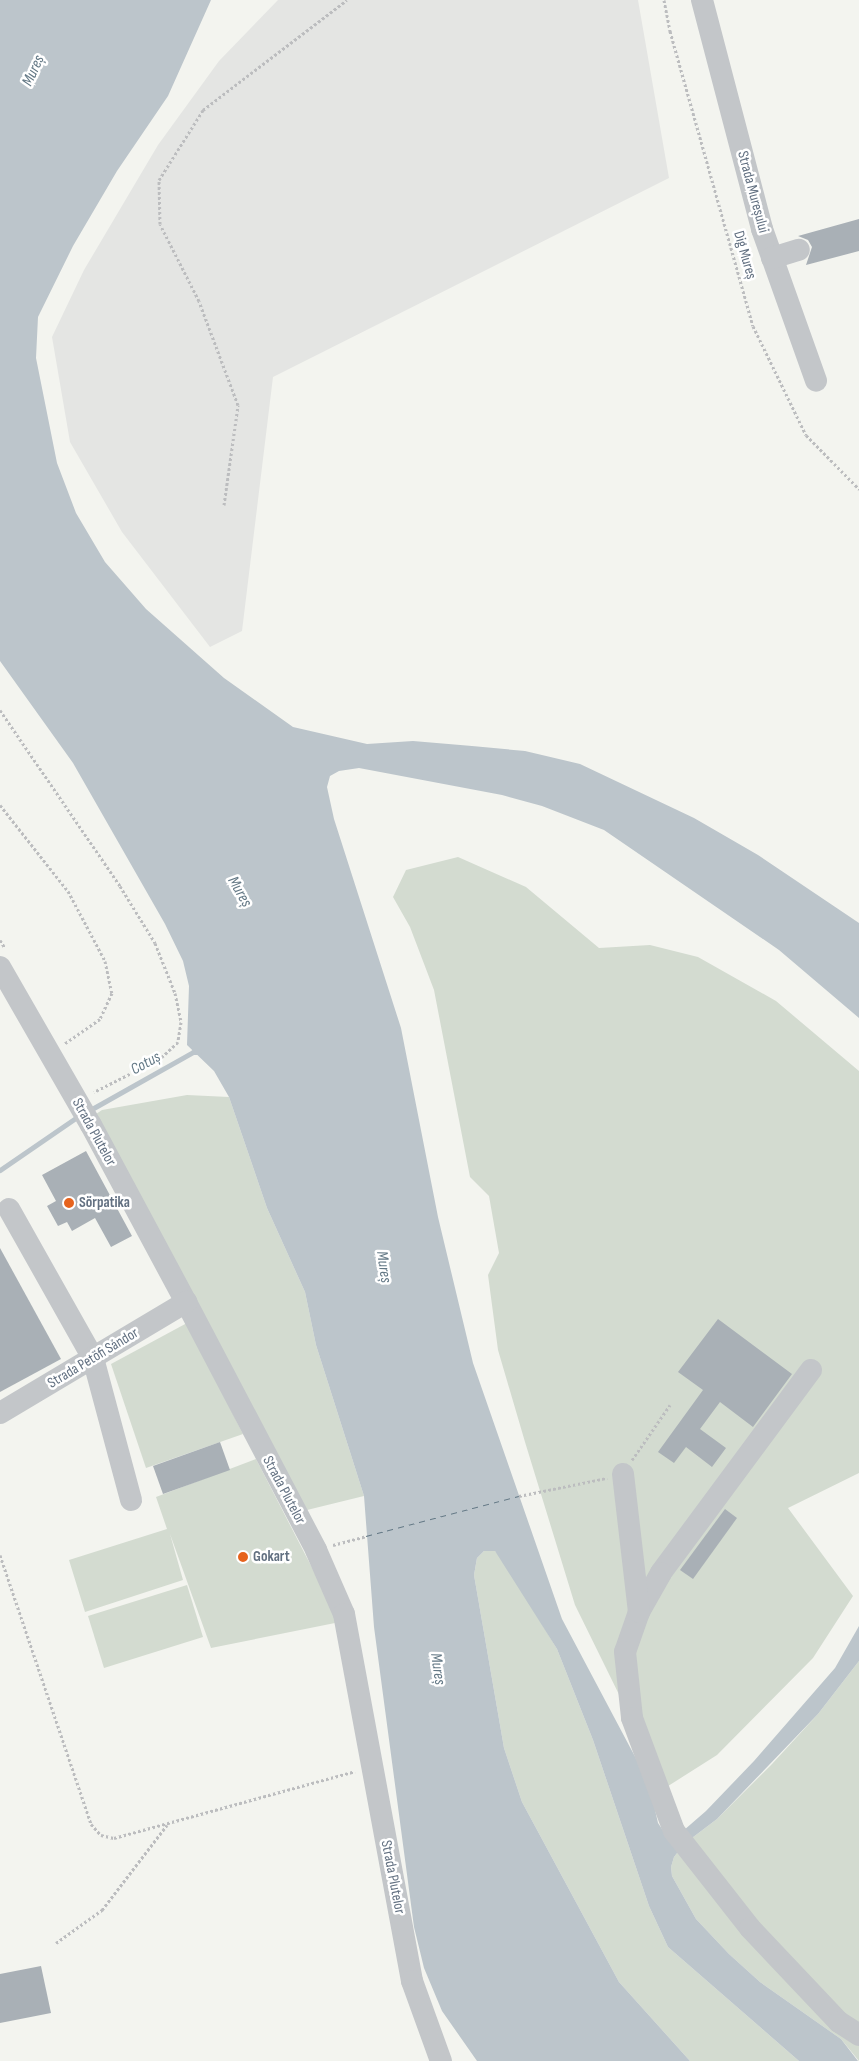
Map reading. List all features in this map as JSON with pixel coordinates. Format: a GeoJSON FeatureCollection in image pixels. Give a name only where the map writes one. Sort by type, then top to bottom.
{"type":"FeatureCollection","features":[{"type":"Feature","properties":{"kind":"street","name":"Strada Mureșului"},"geometry":{"type":"LineString","coordinates":[[702,0],[772,258],[816,381]]}},
{"type":"Feature","properties":{"kind":"street"},"geometry":{"type":"LineString","coordinates":[[772,258],[799,250]]}},
{"type":"Feature","properties":{"kind":"street","name":"Strada Plutelor"},"geometry":{"type":"LineString","coordinates":[[0,967],[78,1101],[186,1302],[316,1550],[344,1614],[412,1981],[441,2061]]}},
{"type":"Feature","properties":{"kind":"street"},"geometry":{"type":"LineString","coordinates":[[9,1208],[93,1358],[131,1500]]}},
{"type":"Feature","properties":{"kind":"street","name":"Strada Petöfi Sándor"},"geometry":{"type":"LineString","coordinates":[[0,1413],[186,1302]]}},
{"type":"Feature","properties":{"kind":"street"},"geometry":{"type":"LineString","coordinates":[[810,1370],[661,1573],[639,1612],[625,1652],[632,1718],[674,1831],[690,1856],[750,1928],[839,2022],[859,2035]]}},
{"type":"Feature","properties":{"kind":"street"},"geometry":{"type":"LineString","coordinates":[[623,1474],[639,1612]]}},
{"type":"Feature","properties":{"kind":"path"},"geometry":{"type":"LineString","coordinates":[[224,505],[238,405],[199,301],[160,224],[159,180],[203,110],[347,0]]}},
{"type":"Feature","properties":{"kind":"path","name":"Dig Mureș"},"geometry":{"type":"LineString","coordinates":[[664,0],[670,31],[754,326],[806,435],[859,489]]}},
{"type":"Feature","properties":{"kind":"path"},"geometry":{"type":"LineString","coordinates":[[0,710],[120,886],[155,943],[175,993],[180,1022],[178,1042],[161,1058],[120,1076],[78,1101]]}},
{"type":"Feature","properties":{"kind":"path"},"geometry":{"type":"LineString","coordinates":[[0,805],[68,891],[105,961],[112,993],[100,1019],[50,1054]]}},
{"type":"Feature","properties":{"kind":"path"},"geometry":{"type":"LineString","coordinates":[[316,1550],[366,1536]]}},
{"type":"Feature","properties":{"kind":"path"},"geometry":{"type":"LineString","coordinates":[[0,1555],[91,1824],[101,1835],[114,1838],[372,1766]]}},
{"type":"Feature","properties":{"kind":"path"},"geometry":{"type":"LineString","coordinates":[[56,1943],[102,1910],[168,1823]]}},
{"type":"Feature","properties":{"kind":"shaded area"},"geometry":{"type":"Polygon","coordinates":[[[278,0],[638,0],[669,178],[273,377],[242,631],[210,647],[122,532],[70,442],[52,337],[84,270],[158,145],[219,61],[278,0]]]}},
{"type":"Feature","properties":{"kind":"shaded area"},"geometry":{"type":"Polygon","coordinates":[[[458,857],[526,887],[599,948],[650,945],[698,957],[776,1001],[859,1071],[859,1473],[788,1508],[853,1596],[813,1658],[717,1755],[665,1788],[575,1605],[525,1442],[498,1350],[488,1275],[499,1253],[489,1196],[470,1177],[434,990],[410,927],[393,897],[406,870],[458,857]]]}},
{"type":"Feature","properties":{"kind":"shaded area"},"geometry":{"type":"Polygon","coordinates":[[[187,1095],[229,1097],[267,1208],[305,1292],[316,1345],[364,1496],[307,1510],[93,1116],[102,1110],[187,1095]]]}},
{"type":"Feature","properties":{"kind":"shaded area"},"geometry":{"type":"Polygon","coordinates":[[[187,1323],[243,1434],[146,1468],[111,1364],[187,1323]]]}},
{"type":"Feature","properties":{"kind":"shaded area","name":"Gokart"},"geometry":{"type":"Polygon","coordinates":[[[256,1459],[340,1622],[211,1648],[170,1534],[183,1580],[85,1612],[69,1560],[167,1529],[156,1497],[256,1459]]]}},
{"type":"Feature","properties":{"kind":"shaded area"},"geometry":{"type":"Polygon","coordinates":[[[484,1551],[495,1551],[501,1557],[557,1649],[593,1740],[649,1906],[668,1947],[799,2061],[690,2061],[619,1982],[522,1802],[504,1748],[474,1575],[477,1558],[484,1551]]]}},
{"type":"Feature","properties":{"kind":"shaded area"},"geometry":{"type":"Polygon","coordinates":[[[187,1585],[203,1637],[104,1668],[88,1616],[187,1585]]]}},
{"type":"Feature","properties":{"kind":"shaded area"},"geometry":{"type":"Polygon","coordinates":[[[859,1661],[859,2061],[841,2039],[760,1982],[729,1954],[696,1919],[672,1876],[671,1867],[674,1857],[684,1844],[717,1819],[772,1764],[818,1714],[859,1661]]]}},
{"type":"Feature","properties":{"kind":"water","name":"Mureș"},"geometry":{"type":"Polygon","coordinates":[[[0,0],[211,0],[168,96],[117,171],[73,246],[38,317],[36,358],[57,463],[76,513],[105,562],[146,609],[224,678],[293,727],[367,744],[413,741],[472,746],[525,751],[580,764],[694,818],[758,855],[859,923],[859,1018],[779,950],[604,830],[542,806],[502,795],[359,768],[339,771],[330,776],[327,787],[334,819],[401,1028],[438,1217],[473,1363],[562,1619],[649,1783],[658,1823],[668,1838],[676,1837],[706,1811],[754,1761],[835,1668],[859,1626],[859,1661],[818,1714],[717,1819],[684,1844],[674,1857],[671,1867],[672,1876],[696,1919],[729,1954],[760,1982],[841,2039],[858,2061],[799,2061],[668,1947],[649,1906],[593,1740],[557,1649],[495,1551],[484,1551],[477,1558],[474,1575],[504,1748],[522,1802],[619,1982],[690,2061],[477,2061],[442,2011],[424,1968],[414,1927],[374,1627],[364,1496],[316,1345],[305,1292],[267,1208],[229,1097],[214,1071],[187,1045],[189,986],[183,961],[165,924],[73,763],[0,661],[0,0]]]}},
{"type":"Feature","properties":{"kind":"building"},"geometry":{"type":"Polygon","coordinates":[[[859,219],[859,251],[806,265],[812,247],[808,240],[798,236],[859,219]]]}},
{"type":"Feature","properties":{"kind":"building"},"geometry":{"type":"Polygon","coordinates":[[[86,1151],[132,1236],[111,1247],[95,1218],[72,1231],[67,1222],[58,1226],[47,1206],[56,1201],[42,1175],[86,1151]]]}},
{"type":"Feature","properties":{"kind":"building"},"geometry":{"type":"Polygon","coordinates":[[[0,1248],[61,1359],[0,1392],[0,1248]]]}},
{"type":"Feature","properties":{"kind":"building"},"geometry":{"type":"Polygon","coordinates":[[[718,1319],[792,1374],[753,1427],[720,1402],[700,1429],[726,1448],[712,1467],[686,1447],[674,1463],[658,1452],[703,1390],[678,1372],[718,1319]]]}},
{"type":"Feature","properties":{"kind":"building"},"geometry":{"type":"Polygon","coordinates":[[[220,1442],[230,1470],[163,1494],[153,1466],[220,1442]]]}},
{"type":"Feature","properties":{"kind":"building"},"geometry":{"type":"Polygon","coordinates":[[[725,1509],[737,1518],[693,1579],[680,1570],[725,1509]]]}},
{"type":"Feature","properties":{"kind":"building"},"geometry":{"type":"Polygon","coordinates":[[[41,1966],[51,2013],[0,2023],[0,1974],[41,1966]]]}},
{"type":"Feature","properties":{"kind":"waterway","name":"Cotuș"},"geometry":{"type":"LineString","coordinates":[[90,1110],[193,1052],[199,1052]]}},
{"type":"Feature","properties":{"kind":"waterway","name":"Cotuș"},"geometry":{"type":"LineString","coordinates":[[0,1170],[80,1115]]}},
{"type":"Feature","properties":{"kind":"ferry route"},"geometry":{"type":"LineString","coordinates":[[366,1536],[519,1496]]}},
{"type":"Feature","properties":{"kind":"place","name":"Sörpatika"},"geometry":{"type":"Point","coordinates":[69,1203]}},
{"type":"Feature","properties":{"kind":"place","name":"Gokart"},"geometry":{"type":"Point","coordinates":[243,1557]}}]}
